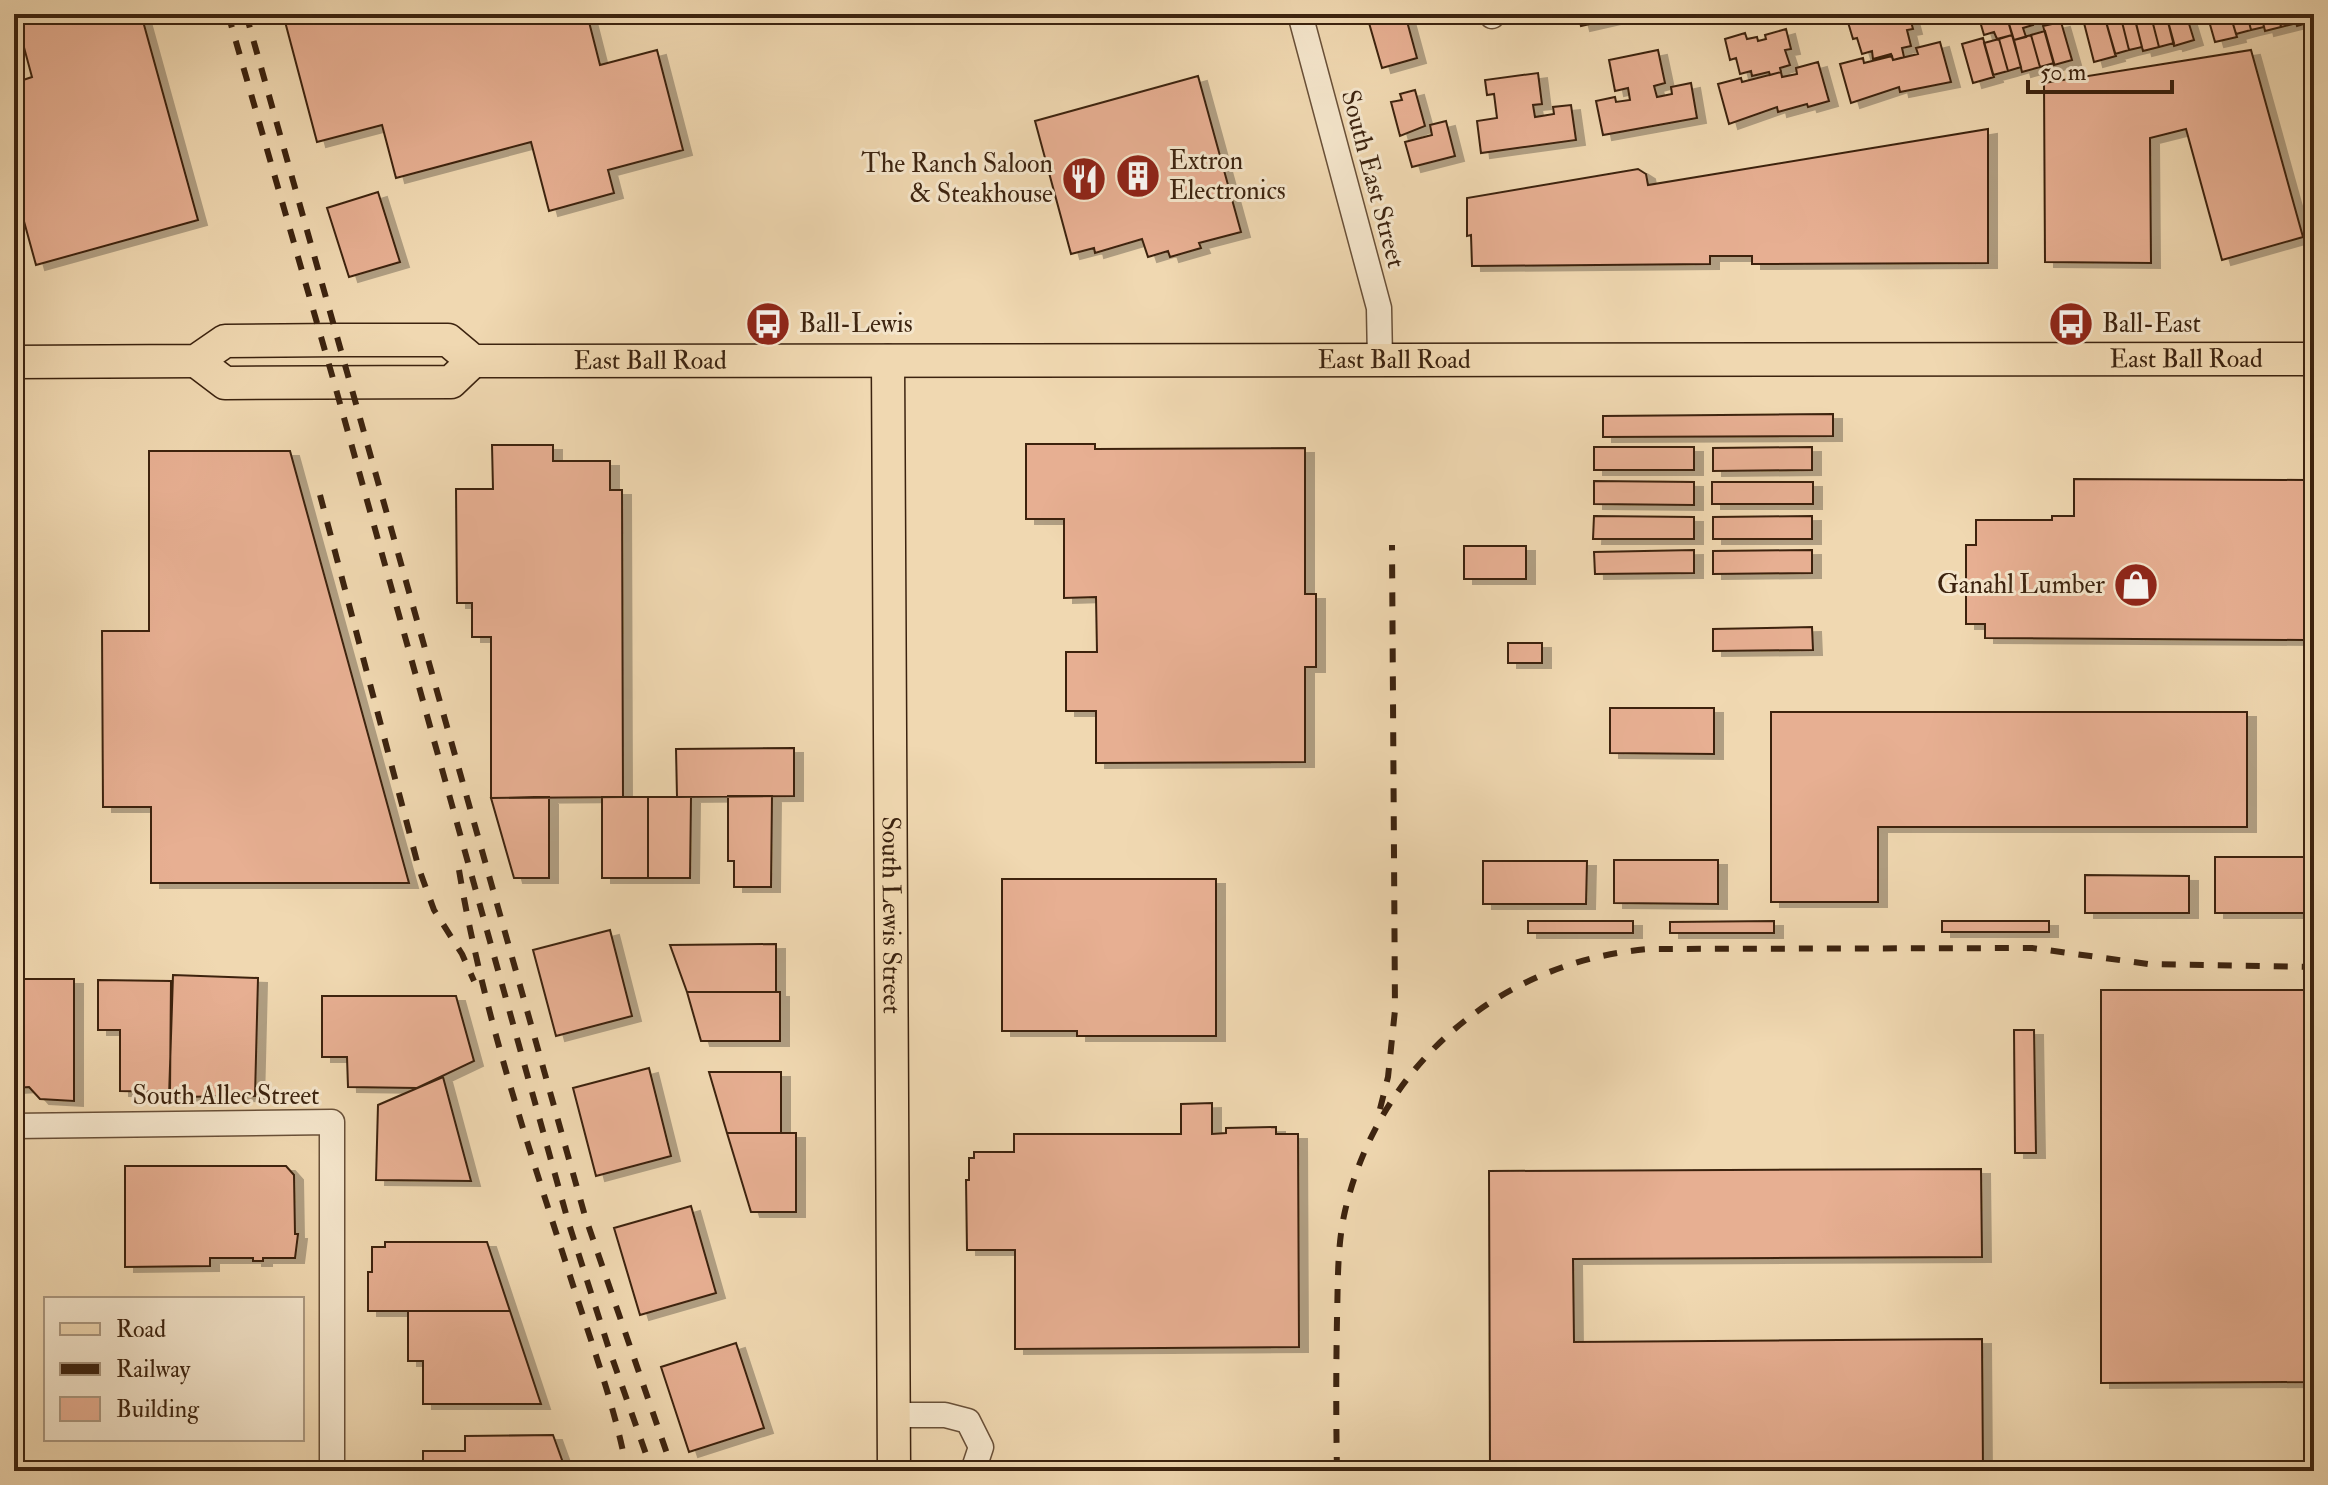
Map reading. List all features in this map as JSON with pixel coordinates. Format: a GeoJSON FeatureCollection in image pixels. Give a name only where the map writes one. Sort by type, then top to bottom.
{"type":"FeatureCollection","features":[{"type":"Feature","properties":{"kind":"main road","name":"East Ball Road"},"geometry":{"type":"LineString","coordinates":[[14,362],[196,361],[225,341],[340,340],[448,340],[473,361],[2314,359]]}},
{"type":"Feature","properties":{"kind":"main road","name":"South Lewis Street"},"geometry":{"type":"LineString","coordinates":[[888,361],[894,1471]]}},
{"type":"Feature","properties":{"kind":"street","name":"South East Street"},"geometry":{"type":"LineString","coordinates":[[1300,14],[1379,308],[1380,360]]}},
{"type":"Feature","properties":{"kind":"street","name":"South Allec Street"},"geometry":{"type":"LineString","coordinates":[[14,1126],[332,1122],[332,1471]]}},
{"type":"Feature","properties":{"kind":"street"},"geometry":{"type":"LineString","coordinates":[[894,1415],[945,1415],[968,1421],[981,1447],[973,1471]]}},
{"type":"Feature","properties":{"kind":"building"},"geometry":{"type":"Polygon","coordinates":[[[15,14],[141,14],[198,220],[36,265],[14,185],[14,83],[32,77],[15,14]]]}},
{"type":"Feature","properties":{"kind":"building"},"geometry":{"type":"Polygon","coordinates":[[[283,14],[587,14],[600,65],[657,50],[683,150],[608,170],[614,193],[549,211],[531,142],[396,178],[382,125],[317,142],[283,14]]]}},
{"type":"Feature","properties":{"kind":"building"},"geometry":{"type":"Polygon","coordinates":[[[1405,14],[1417,58],[1382,68],[1367,16],[1405,14]]]}},
{"type":"Feature","properties":{"kind":"building"},"geometry":{"type":"Polygon","coordinates":[[[1578,14],[1611,14],[1612,19],[1581,26],[1578,14]]]}},
{"type":"Feature","properties":{"kind":"building"},"geometry":{"type":"Polygon","coordinates":[[[1864,14],[1909,14],[1913,29],[1907,30],[1911,46],[1902,48],[1904,57],[1893,60],[1891,54],[1873,59],[1872,51],[1862,54],[1847,19],[1864,14]]]}},
{"type":"Feature","properties":{"kind":"building"},"geometry":{"type":"Polygon","coordinates":[[[1973,14],[2006,14],[2012,35],[1997,39],[1994,32],[1984,35],[1979,18],[1975,19],[1973,14]]]}},
{"type":"Feature","properties":{"kind":"building"},"geometry":{"type":"Polygon","coordinates":[[[2006,14],[2030,14],[2033,25],[2023,28],[2026,37],[2014,40],[2006,14]]]}},
{"type":"Feature","properties":{"kind":"building"},"geometry":{"type":"Polygon","coordinates":[[[2133,14],[2146,14],[2147,17],[2135,20],[2133,14]]]}},
{"type":"Feature","properties":{"kind":"building"},"geometry":{"type":"Polygon","coordinates":[[[2166,14],[2174,43],[2159,47],[2151,16],[2166,14]]]}},
{"type":"Feature","properties":{"kind":"building"},"geometry":{"type":"Polygon","coordinates":[[[2166,14],[2186,14],[2194,40],[2174,46],[2166,14]]]}},
{"type":"Feature","properties":{"kind":"building"},"geometry":{"type":"Polygon","coordinates":[[[2207,14],[2230,14],[2237,37],[2215,42],[2207,14]]]}},
{"type":"Feature","properties":{"kind":"building"},"geometry":{"type":"Polygon","coordinates":[[[2230,14],[2247,14],[2251,30],[2236,34],[2230,14]]]}},
{"type":"Feature","properties":{"kind":"building"},"geometry":{"type":"Polygon","coordinates":[[[2247,14],[2261,14],[2264,27],[2251,30],[2247,14]]]}},
{"type":"Feature","properties":{"kind":"building"},"geometry":{"type":"Polygon","coordinates":[[[2261,14],[2278,14],[2281,27],[2265,31],[2261,14]]]}},
{"type":"Feature","properties":{"kind":"building"},"geometry":{"type":"Polygon","coordinates":[[[2278,14],[2294,14],[2297,23],[2281,27],[2278,14]]]}},
{"type":"Feature","properties":{"kind":"building"},"geometry":{"type":"Polygon","coordinates":[[[2294,14],[2314,14],[2314,21],[2297,26],[2294,14]]]}},
{"type":"Feature","properties":{"kind":"building"},"geometry":{"type":"Polygon","coordinates":[[[2134,15],[2142,47],[2129,50],[2121,18],[2134,15]]]}},
{"type":"Feature","properties":{"kind":"building"},"geometry":{"type":"Polygon","coordinates":[[[2151,16],[2159,47],[2143,51],[2135,20],[2151,16]]]}},
{"type":"Feature","properties":{"kind":"building"},"geometry":{"type":"Polygon","coordinates":[[[2105,18],[2116,56],[2094,62],[2084,23],[2105,18]]]}},
{"type":"Feature","properties":{"kind":"building"},"geometry":{"type":"Polygon","coordinates":[[[2121,18],[2129,50],[2115,54],[2106,22],[2121,18]]]}},
{"type":"Feature","properties":{"kind":"building"},"geometry":{"type":"Polygon","coordinates":[[[2061,22],[2072,60],[2054,65],[2043,26],[2061,22]]]}},
{"type":"Feature","properties":{"kind":"building"},"geometry":{"type":"Polygon","coordinates":[[[1786,29],[1791,49],[1785,50],[1790,65],[1770,75],[1769,72],[1752,76],[1751,71],[1740,74],[1736,58],[1730,60],[1725,39],[1745,33],[1747,39],[1757,37],[1758,41],[1766,39],[1765,35],[1786,29]]]}},
{"type":"Feature","properties":{"kind":"building"},"geometry":{"type":"Polygon","coordinates":[[[2045,31],[2054,63],[2040,67],[2031,35],[2045,31]]]}},
{"type":"Feature","properties":{"kind":"building"},"geometry":{"type":"Polygon","coordinates":[[[2012,35],[2021,67],[2008,71],[1999,39],[2012,35]]]}},
{"type":"Feature","properties":{"kind":"building"},"geometry":{"type":"Polygon","coordinates":[[[2031,35],[2040,67],[2022,72],[2014,40],[2031,35]]]}},
{"type":"Feature","properties":{"kind":"building"},"geometry":{"type":"Polygon","coordinates":[[[1983,38],[1994,77],[1973,83],[1962,44],[1983,38]]]}},
{"type":"Feature","properties":{"kind":"building"},"geometry":{"type":"Polygon","coordinates":[[[1999,39],[2008,71],[1993,75],[1984,43],[1999,39]]]}},
{"type":"Feature","properties":{"kind":"building"},"geometry":{"type":"Polygon","coordinates":[[[1940,42],[1951,82],[1900,92],[1899,87],[1851,103],[1840,64],[1863,58],[1864,63],[1892,56],[1893,60],[1918,54],[1916,48],[1940,42]]]}},
{"type":"Feature","properties":{"kind":"building"},"geometry":{"type":"Polygon","coordinates":[[[1658,50],[1665,83],[1654,86],[1657,97],[1672,94],[1671,87],[1691,83],[1697,118],[1603,135],[1596,101],[1615,97],[1616,102],[1630,100],[1628,88],[1615,91],[1609,60],[1658,50]]]}},
{"type":"Feature","properties":{"kind":"building"},"geometry":{"type":"Polygon","coordinates":[[[2251,50],[2303,237],[2222,260],[2186,129],[2150,138],[2151,263],[2045,262],[2044,83],[2251,50]]]}},
{"type":"Feature","properties":{"kind":"building"},"geometry":{"type":"Polygon","coordinates":[[[1818,62],[1829,101],[1778,112],[1777,107],[1729,124],[1718,84],[1741,78],[1742,82],[1781,72],[1782,77],[1797,74],[1796,68],[1818,62]]]}},
{"type":"Feature","properties":{"kind":"building"},"geometry":{"type":"Polygon","coordinates":[[[1538,73],[1542,104],[1533,105],[1535,117],[1554,114],[1553,107],[1571,105],[1576,140],[1481,153],[1477,121],[1497,118],[1494,94],[1487,95],[1485,80],[1538,73]]]}},
{"type":"Feature","properties":{"kind":"building","name":"Extron Electronics"},"geometry":{"type":"Polygon","coordinates":[[[1198,76],[1241,232],[1199,243],[1201,248],[1170,257],[1168,251],[1148,257],[1142,239],[1095,253],[1094,248],[1071,254],[1035,121],[1198,76]]]}},
{"type":"Feature","properties":{"kind":"building"},"geometry":{"type":"Polygon","coordinates":[[[1415,90],[1425,126],[1400,136],[1391,102],[1402,100],[1400,94],[1415,90]]]}},
{"type":"Feature","properties":{"kind":"building"},"geometry":{"type":"Polygon","coordinates":[[[1446,121],[1455,156],[1412,167],[1405,142],[1432,135],[1430,125],[1446,121]]]}},
{"type":"Feature","properties":{"kind":"building"},"geometry":{"type":"Polygon","coordinates":[[[1988,129],[1988,263],[1752,264],[1752,256],[1710,256],[1710,264],[1472,266],[1471,235],[1467,236],[1467,198],[1638,169],[1646,174],[1648,185],[1988,129]]]}},
{"type":"Feature","properties":{"kind":"building"},"geometry":{"type":"Polygon","coordinates":[[[378,192],[400,262],[349,277],[327,208],[378,192]]]}},
{"type":"Feature","properties":{"kind":"building"},"geometry":{"type":"Polygon","coordinates":[[[1833,414],[1833,436],[1603,437],[1603,416],[1833,414]]]}},
{"type":"Feature","properties":{"kind":"building"},"geometry":{"type":"Polygon","coordinates":[[[1026,444],[1095,444],[1095,449],[1305,448],[1305,594],[1316,594],[1316,667],[1305,667],[1305,762],[1096,763],[1096,711],[1066,711],[1066,652],[1097,652],[1096,597],[1064,598],[1064,519],[1026,519],[1026,444]]]}},
{"type":"Feature","properties":{"kind":"building"},"geometry":{"type":"Polygon","coordinates":[[[492,445],[553,445],[553,461],[610,461],[610,490],[622,490],[623,797],[491,798],[491,637],[472,637],[472,603],[457,603],[456,489],[493,489],[492,445]]]}},
{"type":"Feature","properties":{"kind":"building"},"geometry":{"type":"Polygon","coordinates":[[[1594,447],[1694,447],[1694,470],[1594,470],[1594,447]]]}},
{"type":"Feature","properties":{"kind":"building"},"geometry":{"type":"Polygon","coordinates":[[[1812,447],[1812,470],[1713,471],[1713,448],[1812,447]]]}},
{"type":"Feature","properties":{"kind":"building"},"geometry":{"type":"Polygon","coordinates":[[[149,451],[290,451],[409,883],[151,883],[151,807],[103,807],[102,631],[149,631],[149,451]]]}},
{"type":"Feature","properties":{"kind":"building","name":"Ganahl Lumber"},"geometry":{"type":"Polygon","coordinates":[[[2074,479],[2306,480],[2305,640],[1985,638],[1985,624],[1966,624],[1966,545],[1976,545],[1976,520],[2052,520],[2052,516],[2074,516],[2074,479]]]}},
{"type":"Feature","properties":{"kind":"building"},"geometry":{"type":"Polygon","coordinates":[[[1594,481],[1694,482],[1694,505],[1594,504],[1594,481]]]}},
{"type":"Feature","properties":{"kind":"building"},"geometry":{"type":"Polygon","coordinates":[[[1712,482],[1813,482],[1813,504],[1712,504],[1712,482]]]}},
{"type":"Feature","properties":{"kind":"building"},"geometry":{"type":"Polygon","coordinates":[[[1594,516],[1694,517],[1694,539],[1593,539],[1594,516]]]}},
{"type":"Feature","properties":{"kind":"building"},"geometry":{"type":"Polygon","coordinates":[[[1812,516],[1812,539],[1713,539],[1713,517],[1812,516]]]}},
{"type":"Feature","properties":{"kind":"building"},"geometry":{"type":"Polygon","coordinates":[[[1464,546],[1526,546],[1526,579],[1464,579],[1464,546]]]}},
{"type":"Feature","properties":{"kind":"building"},"geometry":{"type":"Polygon","coordinates":[[[1694,550],[1694,573],[1595,574],[1594,552],[1694,550]]]}},
{"type":"Feature","properties":{"kind":"building"},"geometry":{"type":"Polygon","coordinates":[[[1812,550],[1812,573],[1713,574],[1713,551],[1812,550]]]}},
{"type":"Feature","properties":{"kind":"building"},"geometry":{"type":"Polygon","coordinates":[[[1812,627],[1813,650],[1713,651],[1713,629],[1812,627]]]}},
{"type":"Feature","properties":{"kind":"building"},"geometry":{"type":"Polygon","coordinates":[[[1508,643],[1542,643],[1542,663],[1508,663],[1508,643]]]}},
{"type":"Feature","properties":{"kind":"building"},"geometry":{"type":"Polygon","coordinates":[[[1610,708],[1714,708],[1714,754],[1610,753],[1610,708]]]}},
{"type":"Feature","properties":{"kind":"building"},"geometry":{"type":"Polygon","coordinates":[[[1771,712],[2247,712],[2247,827],[1878,827],[1878,902],[1771,902],[1771,712]]]}},
{"type":"Feature","properties":{"kind":"building"},"geometry":{"type":"Polygon","coordinates":[[[794,748],[794,796],[677,797],[676,749],[794,748]]]}},
{"type":"Feature","properties":{"kind":"building"},"geometry":{"type":"Polygon","coordinates":[[[728,796],[772,796],[771,887],[734,887],[734,861],[728,861],[728,796]]]}},
{"type":"Feature","properties":{"kind":"building"},"geometry":{"type":"Polygon","coordinates":[[[549,797],[549,878],[514,878],[491,798],[549,797]]]}},
{"type":"Feature","properties":{"kind":"building"},"geometry":{"type":"Polygon","coordinates":[[[602,797],[648,797],[648,878],[602,878],[602,797]]]}},
{"type":"Feature","properties":{"kind":"building"},"geometry":{"type":"Polygon","coordinates":[[[648,797],[691,797],[690,878],[648,878],[648,797]]]}},
{"type":"Feature","properties":{"kind":"building"},"geometry":{"type":"Polygon","coordinates":[[[2215,857],[2314,857],[2314,913],[2215,913],[2215,857]]]}},
{"type":"Feature","properties":{"kind":"building"},"geometry":{"type":"Polygon","coordinates":[[[1614,860],[1718,860],[1718,904],[1614,903],[1614,860]]]}},
{"type":"Feature","properties":{"kind":"building"},"geometry":{"type":"Polygon","coordinates":[[[1483,861],[1587,861],[1586,904],[1483,904],[1483,861]]]}},
{"type":"Feature","properties":{"kind":"building"},"geometry":{"type":"Polygon","coordinates":[[[2085,875],[2189,876],[2189,913],[2085,913],[2085,875]]]}},
{"type":"Feature","properties":{"kind":"building"},"geometry":{"type":"Polygon","coordinates":[[[1002,879],[1216,879],[1216,1036],[1077,1036],[1077,1031],[1002,1031],[1002,879]]]}},
{"type":"Feature","properties":{"kind":"building"},"geometry":{"type":"Polygon","coordinates":[[[1528,921],[1633,921],[1633,933],[1528,933],[1528,921]]]}},
{"type":"Feature","properties":{"kind":"building"},"geometry":{"type":"Polygon","coordinates":[[[1774,921],[1774,933],[1670,933],[1670,922],[1774,921]]]}},
{"type":"Feature","properties":{"kind":"building"},"geometry":{"type":"Polygon","coordinates":[[[1942,921],[2049,921],[2049,932],[1942,932],[1942,921]]]}},
{"type":"Feature","properties":{"kind":"building"},"geometry":{"type":"Polygon","coordinates":[[[610,930],[632,1016],[556,1036],[533,950],[610,930]]]}},
{"type":"Feature","properties":{"kind":"building"},"geometry":{"type":"Polygon","coordinates":[[[776,944],[776,992],[687,992],[670,945],[776,944]]]}},
{"type":"Feature","properties":{"kind":"building"},"geometry":{"type":"Polygon","coordinates":[[[173,975],[258,978],[255,1096],[169,1097],[173,975]]]}},
{"type":"Feature","properties":{"kind":"building"},"geometry":{"type":"Polygon","coordinates":[[[14,979],[74,979],[74,1101],[40,1099],[29,1087],[14,1088],[14,979]]]}},
{"type":"Feature","properties":{"kind":"building"},"geometry":{"type":"Polygon","coordinates":[[[98,980],[171,981],[170,1092],[120,1091],[120,1030],[98,1030],[98,980]]]}},
{"type":"Feature","properties":{"kind":"building"},"geometry":{"type":"Polygon","coordinates":[[[2101,990],[2314,990],[2314,1382],[2101,1383],[2101,990]]]}},
{"type":"Feature","properties":{"kind":"building"},"geometry":{"type":"Polygon","coordinates":[[[687,992],[780,992],[780,1041],[701,1041],[687,992]]]}},
{"type":"Feature","properties":{"kind":"building"},"geometry":{"type":"Polygon","coordinates":[[[322,996],[456,996],[474,1061],[417,1088],[348,1087],[347,1057],[322,1057],[322,996]]]}},
{"type":"Feature","properties":{"kind":"building"},"geometry":{"type":"Polygon","coordinates":[[[2014,1030],[2034,1030],[2036,1153],[2015,1153],[2014,1030]]]}},
{"type":"Feature","properties":{"kind":"building"},"geometry":{"type":"Polygon","coordinates":[[[649,1068],[671,1156],[596,1176],[573,1088],[649,1068]]]}},
{"type":"Feature","properties":{"kind":"building"},"geometry":{"type":"Polygon","coordinates":[[[709,1072],[781,1072],[781,1133],[727,1133],[709,1072]]]}},
{"type":"Feature","properties":{"kind":"building"},"geometry":{"type":"Polygon","coordinates":[[[443,1077],[471,1181],[376,1180],[378,1105],[443,1077]]]}},
{"type":"Feature","properties":{"kind":"building"},"geometry":{"type":"Polygon","coordinates":[[[1212,1103],[1212,1134],[1226,1133],[1226,1128],[1276,1127],[1276,1134],[1298,1134],[1299,1347],[1015,1349],[1015,1250],[967,1250],[966,1180],[969,1180],[969,1158],[974,1158],[974,1152],[1014,1152],[1014,1134],[1181,1134],[1181,1104],[1212,1103]]]}},
{"type":"Feature","properties":{"kind":"building"},"geometry":{"type":"Polygon","coordinates":[[[727,1133],[796,1133],[796,1212],[751,1212],[727,1133]]]}},
{"type":"Feature","properties":{"kind":"building"},"geometry":{"type":"Polygon","coordinates":[[[125,1166],[286,1166],[294,1175],[295,1234],[298,1234],[295,1258],[253,1261],[253,1258],[210,1258],[210,1266],[125,1267],[125,1166]]]}},
{"type":"Feature","properties":{"kind":"building"},"geometry":{"type":"Polygon","coordinates":[[[1981,1169],[1982,1257],[1573,1259],[1574,1342],[1982,1339],[1983,1471],[1490,1471],[1489,1171],[1981,1169]]]}},
{"type":"Feature","properties":{"kind":"building"},"geometry":{"type":"Polygon","coordinates":[[[691,1206],[716,1293],[640,1315],[614,1228],[691,1206]]]}},
{"type":"Feature","properties":{"kind":"building"},"geometry":{"type":"Polygon","coordinates":[[[385,1242],[487,1242],[510,1311],[368,1311],[368,1272],[372,1272],[372,1247],[385,1247],[385,1242]]]}},
{"type":"Feature","properties":{"kind":"building"},"geometry":{"type":"Polygon","coordinates":[[[408,1311],[510,1311],[541,1404],[423,1404],[423,1361],[408,1361],[408,1311]]]}},
{"type":"Feature","properties":{"kind":"building"},"geometry":{"type":"Polygon","coordinates":[[[736,1343],[764,1428],[689,1452],[661,1367],[736,1343]]]}},
{"type":"Feature","properties":{"kind":"building"},"geometry":{"type":"Polygon","coordinates":[[[553,1435],[566,1471],[423,1471],[423,1451],[465,1451],[465,1436],[553,1435]]]}},
{"type":"Feature","properties":{"kind":"building"},"geometry":{"type":"Polygon","coordinates":[[[775,1463],[778,1471],[757,1471],[775,1463]]]}},
{"type":"Feature","properties":{"kind":"building"},"geometry":{"type":"Polygon","coordinates":[[[1211,1463],[1211,1471],[1109,1471],[1109,1464],[1211,1463]]]}},
{"type":"Feature","properties":{"kind":"railway"},"geometry":{"type":"LineString","coordinates":[[228,14],[568,1221],[652,1471]]}},
{"type":"Feature","properties":{"kind":"railway"},"geometry":{"type":"LineString","coordinates":[[246,14],[585,1216],[673,1471]]}},
{"type":"Feature","properties":{"kind":"railway"},"geometry":{"type":"LineString","coordinates":[[320,495],[419,869],[434,910],[462,954],[474,981]]}},
{"type":"Feature","properties":{"kind":"railway"},"geometry":{"type":"LineString","coordinates":[[1380,1109],[1388,1077],[1395,1010],[1392,545]]}},
{"type":"Feature","properties":{"kind":"railway"},"geometry":{"type":"LineString","coordinates":[[459,870],[493,1025],[602,1374],[627,1471]]}},
{"type":"Feature","properties":{"kind":"railway"},"geometry":{"type":"LineString","coordinates":[[1337,1471],[1339,1251],[1345,1211],[1362,1158],[1386,1110],[1417,1067],[1454,1030],[1496,999],[1543,974],[1595,958],[1649,949],[2032,948],[2148,964],[2314,967]]}},
{"type":"Feature","properties":{"kind":"place","name":"Extron Electronics"},"geometry":{"type":"Point","coordinates":[1138,176]}},
{"type":"Feature","properties":{"kind":"place","name":"The Ranch Saloon & Steakhouse"},"geometry":{"type":"Point","coordinates":[1084,179]}},
{"type":"Feature","properties":{"kind":"place","name":"Ball-Lewis"},"geometry":{"type":"Point","coordinates":[768,324]}},
{"type":"Feature","properties":{"kind":"place","name":"Ball-East"},"geometry":{"type":"Point","coordinates":[2071,324]}},
{"type":"Feature","properties":{"kind":"place","name":"Ganahl Lumber"},"geometry":{"type":"Point","coordinates":[2136,585]}}]}
